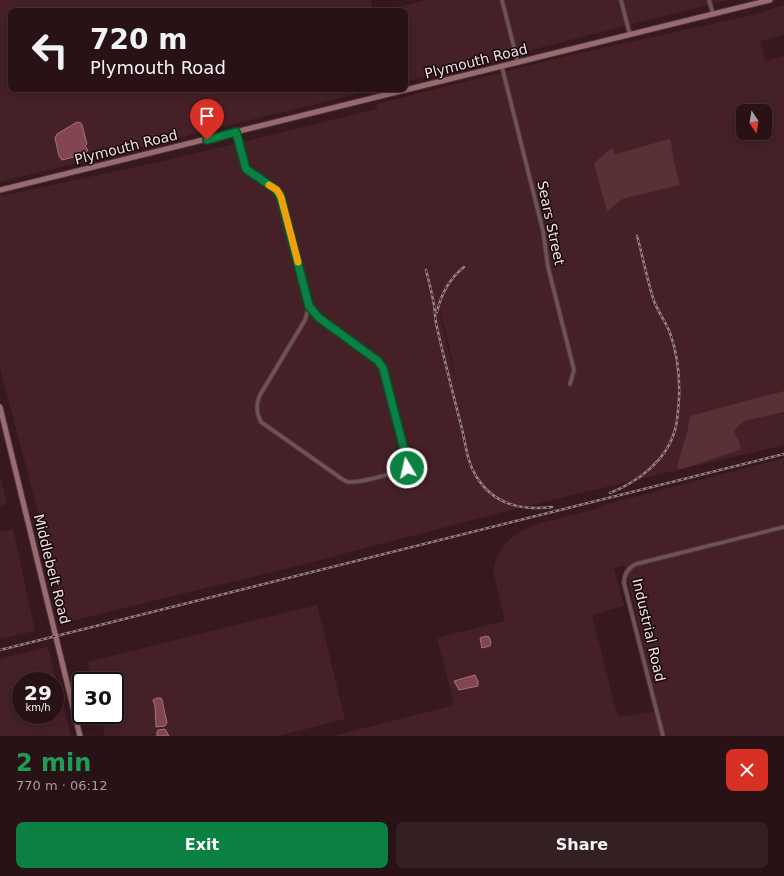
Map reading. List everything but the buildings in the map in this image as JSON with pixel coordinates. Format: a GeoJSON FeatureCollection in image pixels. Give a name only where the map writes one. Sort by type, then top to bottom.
{"type":"FeatureCollection","features":[{"type":"Feature","properties":{"kind":"main road","name":"Plymouth Road"},"geometry":{"type":"LineString","coordinates":[[408,90],[770,0]]}},
{"type":"Feature","properties":{"kind":"main road","name":"Plymouth Road"},"geometry":{"type":"LineString","coordinates":[[0,190],[400,92]]}},
{"type":"Feature","properties":{"kind":"main road","name":"Middlebelt Road"},"geometry":{"type":"LineString","coordinates":[[0,407],[80,736]]}},
{"type":"Feature","properties":{"kind":"street"},"geometry":{"type":"LineString","coordinates":[[502,0],[518,63]]}},
{"type":"Feature","properties":{"kind":"street"},"geometry":{"type":"LineString","coordinates":[[621,0],[630,35]]}},
{"type":"Feature","properties":{"kind":"street"},"geometry":{"type":"LineString","coordinates":[[709,0],[713,14]]}},
{"type":"Feature","properties":{"kind":"street","name":"Sears Street"},"geometry":{"type":"LineString","coordinates":[[502,67],[544,231],[548,267],[574,370],[570,384]]}},
{"type":"Feature","properties":{"kind":"street"},"geometry":{"type":"LineString","coordinates":[[236,132],[246,169],[275,189],[281,197],[309,306],[318,317],[378,361],[383,368],[407,461],[407,468],[399,472],[357,482],[347,482],[261,422],[257,415],[256,406],[260,395],[305,320],[309,306]]}},
{"type":"Feature","properties":{"kind":"street","name":"Industrial Road"},"geometry":{"type":"LineString","coordinates":[[663,736],[624,583],[626,572],[632,566],[637,564],[784,528]]}},
{"type":"Feature","properties":{"kind":"shaded area"},"geometry":{"type":"Polygon","coordinates":[[[0,0],[371,0],[372,8],[8,8],[8,92],[364,92],[0,182],[0,0]]]}},
{"type":"Feature","properties":{"kind":"shaded area"},"geometry":{"type":"Polygon","coordinates":[[[426,0],[728,0],[408,81],[408,8],[394,8],[426,0]]]}},
{"type":"Feature","properties":{"kind":"shaded area"},"geometry":{"type":"Polygon","coordinates":[[[784,5],[784,35],[760,41],[765,61],[784,56],[784,445],[522,507],[289,568],[67,622],[0,368],[0,196],[164,161],[377,109],[376,104],[571,55],[752,15],[784,5]],[[439,311],[458,392],[449,345],[439,311]]]}},
{"type":"Feature","properties":{"kind":"shaded area"},"geometry":{"type":"Polygon","coordinates":[[[77,122],[81,123],[82,125],[87,144],[85,146],[88,150],[85,154],[62,160],[59,156],[55,138],[57,134],[77,122]]]}},
{"type":"Feature","properties":{"kind":"shaded area"},"geometry":{"type":"Polygon","coordinates":[[[669,139],[671,142],[673,158],[680,185],[625,198],[619,201],[607,212],[594,163],[613,147],[614,153],[616,154],[669,139]]]}},
{"type":"Feature","properties":{"kind":"shaded area"},"geometry":{"type":"Polygon","coordinates":[[[784,391],[784,412],[744,421],[738,426],[734,432],[740,443],[740,450],[678,469],[677,466],[687,433],[690,416],[784,391]]]}},
{"type":"Feature","properties":{"kind":"shaded area"},"geometry":{"type":"Polygon","coordinates":[[[784,458],[784,736],[333,736],[454,705],[437,638],[505,621],[493,571],[496,560],[502,548],[510,539],[523,530],[537,524],[599,508],[603,505],[784,458]],[[625,565],[614,568],[624,606],[592,615],[618,717],[659,711],[625,565]]]}},
{"type":"Feature","properties":{"kind":"shaded area"},"geometry":{"type":"Polygon","coordinates":[[[0,475],[7,504],[0,506],[0,475]]]}},
{"type":"Feature","properties":{"kind":"shaded area"},"geometry":{"type":"Polygon","coordinates":[[[13,529],[35,631],[0,639],[0,532],[13,529]]]}},
{"type":"Feature","properties":{"kind":"shaded area"},"geometry":{"type":"Polygon","coordinates":[[[317,605],[345,719],[279,736],[105,736],[102,724],[124,724],[124,672],[90,672],[87,662],[317,605]]]}},
{"type":"Feature","properties":{"kind":"shaded area"},"geometry":{"type":"Polygon","coordinates":[[[486,636],[489,637],[491,642],[490,646],[482,648],[480,638],[486,636]]]}},
{"type":"Feature","properties":{"kind":"shaded area"},"geometry":{"type":"Polygon","coordinates":[[[48,647],[54,672],[12,672],[12,724],[64,724],[64,709],[71,736],[0,736],[0,659],[48,647]]]}},
{"type":"Feature","properties":{"kind":"shaded area"},"geometry":{"type":"Polygon","coordinates":[[[475,675],[478,681],[478,686],[459,690],[454,681],[475,675]]]}},
{"type":"Feature","properties":{"kind":"shaded area"},"geometry":{"type":"Polygon","coordinates":[[[161,698],[162,700],[167,723],[165,726],[156,727],[155,706],[153,700],[161,698]]]}},
{"type":"Feature","properties":{"kind":"shaded area"},"geometry":{"type":"Polygon","coordinates":[[[165,729],[169,736],[157,736],[158,730],[165,729]]]}},
{"type":"Feature","properties":{"kind":"railway"},"geometry":{"type":"LineString","coordinates":[[610,493],[631,483],[650,469],[658,460],[671,441],[678,414],[679,382],[675,349],[668,329],[654,301],[637,236]]}},
{"type":"Feature","properties":{"kind":"railway"},"geometry":{"type":"LineString","coordinates":[[437,312],[446,287],[464,267]]}},
{"type":"Feature","properties":{"kind":"railway"},"geometry":{"type":"LineString","coordinates":[[426,270],[442,350],[467,453],[473,471],[483,486],[499,499],[509,504],[529,508],[552,507]]}},
{"type":"Feature","properties":{"kind":"railway"},"geometry":{"type":"LineString","coordinates":[[0,650],[784,454]]}},
{"type":"Feature","properties":{"kind":"slow traffic"},"geometry":{"type":"LineString","coordinates":[[269,185],[277,190],[281,197],[298,262]]}},
{"type":"Feature","properties":{"kind":"route"},"geometry":{"type":"LineString","coordinates":[[207,140],[236,132],[243,164],[246,169],[277,190],[285,209],[309,306],[318,317],[378,361],[383,368],[407,461],[407,468]]}}]}
